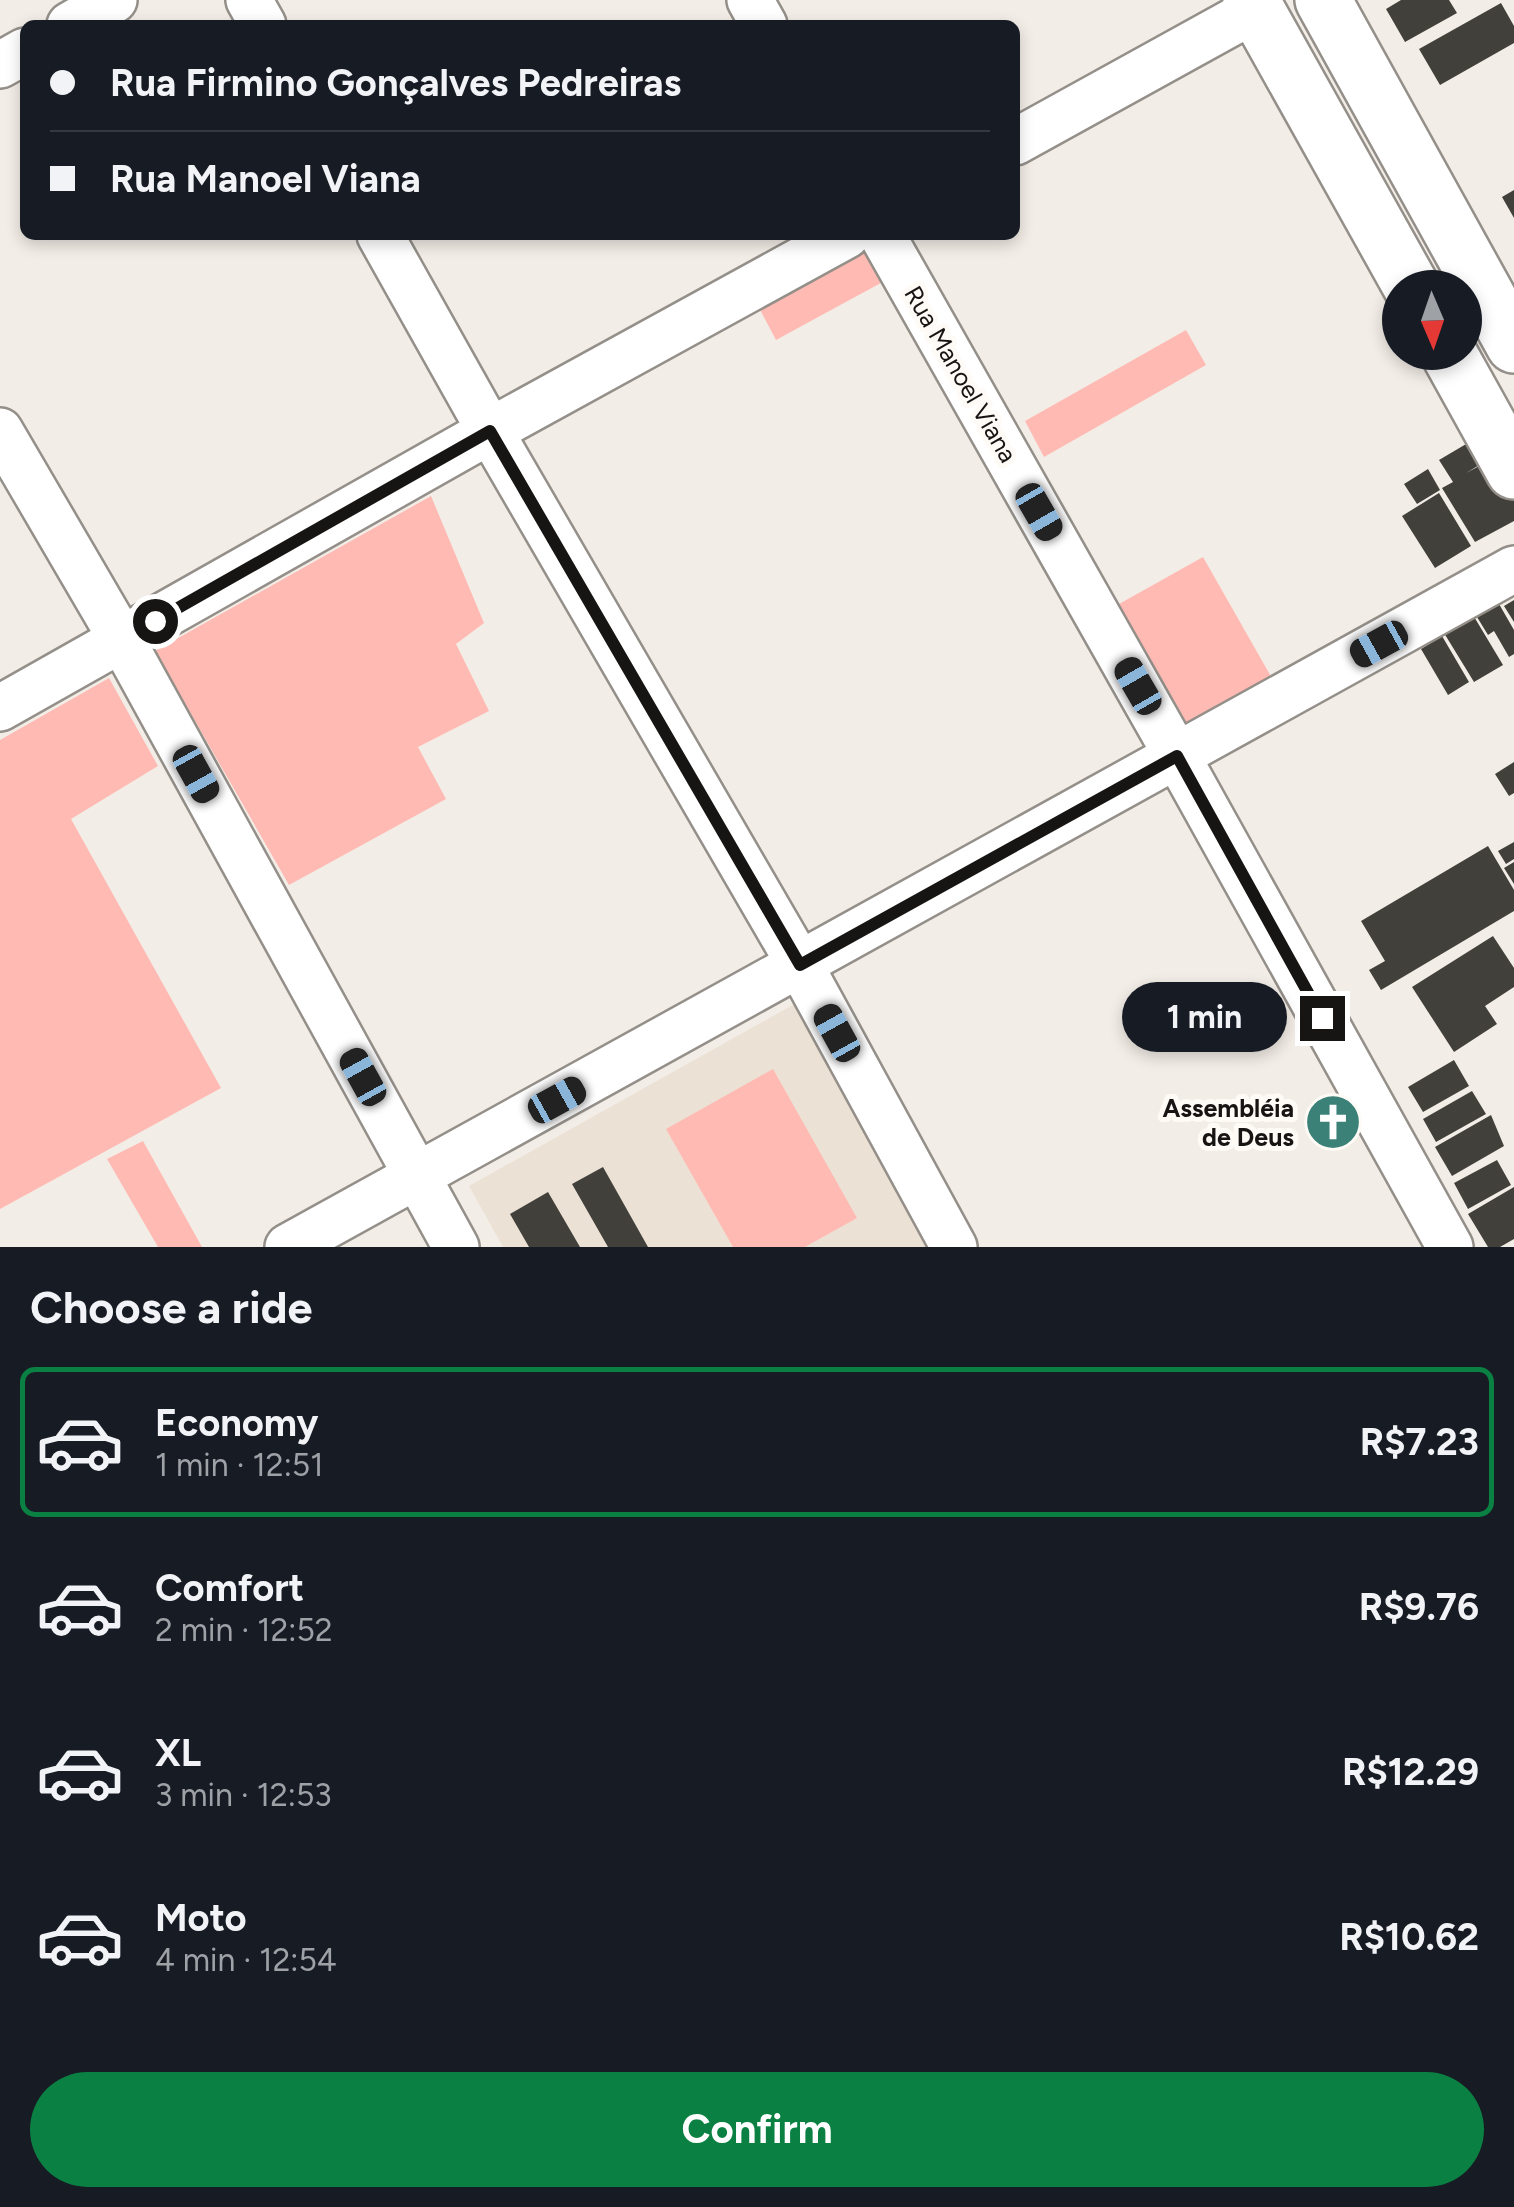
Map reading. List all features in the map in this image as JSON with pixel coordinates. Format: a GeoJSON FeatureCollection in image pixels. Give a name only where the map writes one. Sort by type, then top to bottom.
{"type":"FeatureCollection","features":[{"type":"Feature","properties":{"kind":"main road"},"geometry":{"type":"LineString","coordinates":[[1323,0],[1514,344]]}},
{"type":"Feature","properties":{"kind":"main road"},"geometry":{"type":"LineString","coordinates":[[1254,4],[1402,270]]}},
{"type":"Feature","properties":{"kind":"main road"},"geometry":{"type":"LineString","coordinates":[[1458,370],[1514,471]]}},
{"type":"Feature","properties":{"kind":"street"},"geometry":{"type":"LineString","coordinates":[[79,20],[114,0]]}},
{"type":"Feature","properties":{"kind":"street"},"geometry":{"type":"LineString","coordinates":[[1020,139],[1254,4]]}},
{"type":"Feature","properties":{"kind":"street"},"geometry":{"type":"LineString","coordinates":[[383,240],[800,965],[954,1247]]}},
{"type":"Feature","properties":{"kind":"street"},"geometry":{"type":"LineString","coordinates":[[0,708],[838,240]]}},
{"type":"Feature","properties":{"kind":"street","name":"Rua Manoel Viana"},"geometry":{"type":"LineString","coordinates":[[885,240],[1450,1247]]}},
{"type":"Feature","properties":{"kind":"street"},"geometry":{"type":"LineString","coordinates":[[0,430],[122,640],[456,1247]]}},
{"type":"Feature","properties":{"kind":"street"},"geometry":{"type":"LineString","coordinates":[[288,1247],[1514,569]]}},
{"type":"Feature","properties":{"kind":"shaded area"},"geometry":{"type":"Polygon","coordinates":[[[872,243],[890,278],[776,340],[757,304],[872,243]]]}},
{"type":"Feature","properties":{"kind":"shaded area"},"geometry":{"type":"Polygon","coordinates":[[[1186,330],[1206,365],[1044,457],[1025,421],[1186,330]]]}},
{"type":"Feature","properties":{"kind":"shaded area"},"geometry":{"type":"Polygon","coordinates":[[[431,496],[484,623],[456,644],[489,711],[418,747],[446,799],[289,885],[155,651],[431,496]]]}},
{"type":"Feature","properties":{"kind":"shaded area"},"geometry":{"type":"Polygon","coordinates":[[[1203,557],[1273,680],[1189,727],[1119,604],[1203,557]]]}},
{"type":"Feature","properties":{"kind":"shaded area"},"geometry":{"type":"Polygon","coordinates":[[[109,678],[158,766],[71,819],[221,1088],[0,1209],[0,740],[109,678]]]}},
{"type":"Feature","properties":{"kind":"shaded area"},"geometry":{"type":"Polygon","coordinates":[[[800,1001],[940,1247],[503,1247],[469,1186],[800,1001]]]}},
{"type":"Feature","properties":{"kind":"shaded area"},"geometry":{"type":"Polygon","coordinates":[[[773,1069],[857,1218],[805,1247],[733,1247],[666,1129],[773,1069]]]}},
{"type":"Feature","properties":{"kind":"shaded area"},"geometry":{"type":"Polygon","coordinates":[[[143,1141],[202,1247],[158,1247],[107,1159],[143,1141]]]}},
{"type":"Feature","properties":{"kind":"building"},"geometry":{"type":"Polygon","coordinates":[[[1401,0],[1449,0],[1457,13],[1405,42],[1386,9],[1401,0]]]}},
{"type":"Feature","properties":{"kind":"building"},"geometry":{"type":"Polygon","coordinates":[[[1501,3],[1514,26],[1514,43],[1440,85],[1419,49],[1501,3]]]}},
{"type":"Feature","properties":{"kind":"building"},"geometry":{"type":"Polygon","coordinates":[[[1514,190],[1514,218],[1502,197],[1514,190]]]}},
{"type":"Feature","properties":{"kind":"building"},"geometry":{"type":"Polygon","coordinates":[[[1478,437],[1491,458],[1466,473],[1500,455],[1514,484],[1514,521],[1475,542],[1442,488],[1453,482],[1439,460],[1478,437]]]}},
{"type":"Feature","properties":{"kind":"building"},"geometry":{"type":"Polygon","coordinates":[[[1428,469],[1440,490],[1417,504],[1404,484],[1428,469]]]}},
{"type":"Feature","properties":{"kind":"building"},"geometry":{"type":"Polygon","coordinates":[[[1439,493],[1471,546],[1435,568],[1402,516],[1439,493]]]}},
{"type":"Feature","properties":{"kind":"building"},"geometry":{"type":"Polygon","coordinates":[[[1514,600],[1514,622],[1504,606],[1514,600]]]}},
{"type":"Feature","properties":{"kind":"building"},"geometry":{"type":"Polygon","coordinates":[[[1499,604],[1514,630],[1514,654],[1509,657],[1494,631],[1488,635],[1477,617],[1499,604]]]}},
{"type":"Feature","properties":{"kind":"building"},"geometry":{"type":"Polygon","coordinates":[[[1473,615],[1503,665],[1474,682],[1444,633],[1473,615]]]}},
{"type":"Feature","properties":{"kind":"building"},"geometry":{"type":"Polygon","coordinates":[[[1442,636],[1469,682],[1448,695],[1421,649],[1442,636]]]}},
{"type":"Feature","properties":{"kind":"building"},"geometry":{"type":"Polygon","coordinates":[[[1514,762],[1514,793],[1509,796],[1495,774],[1514,762]]]}},
{"type":"Feature","properties":{"kind":"building"},"geometry":{"type":"Polygon","coordinates":[[[1514,842],[1514,859],[1506,864],[1498,851],[1514,842]]]}},
{"type":"Feature","properties":{"kind":"building"},"geometry":{"type":"Polygon","coordinates":[[[1488,846],[1514,890],[1514,911],[1381,990],[1369,970],[1385,961],[1361,921],[1488,846]]]}},
{"type":"Feature","properties":{"kind":"building"},"geometry":{"type":"Polygon","coordinates":[[[1514,862],[1514,884],[1504,868],[1514,862]]]}},
{"type":"Feature","properties":{"kind":"building"},"geometry":{"type":"Polygon","coordinates":[[[1493,936],[1514,968],[1514,987],[1485,1006],[1497,1024],[1454,1052],[1412,987],[1493,936]]]}},
{"type":"Feature","properties":{"kind":"building"},"geometry":{"type":"Polygon","coordinates":[[[1454,1060],[1469,1086],[1423,1112],[1408,1087],[1454,1060]]]}},
{"type":"Feature","properties":{"kind":"building"},"geometry":{"type":"Polygon","coordinates":[[[1472,1091],[1486,1114],[1436,1142],[1423,1119],[1472,1091]]]}},
{"type":"Feature","properties":{"kind":"building"},"geometry":{"type":"Polygon","coordinates":[[[1491,1115],[1504,1146],[1452,1176],[1435,1147],[1491,1115]]]}},
{"type":"Feature","properties":{"kind":"building"},"geometry":{"type":"Polygon","coordinates":[[[1497,1160],[1511,1185],[1468,1209],[1454,1183],[1497,1160]]]}},
{"type":"Feature","properties":{"kind":"building"},"geometry":{"type":"Polygon","coordinates":[[[603,1167],[648,1247],[608,1247],[572,1184],[603,1167]]]}},
{"type":"Feature","properties":{"kind":"building"},"geometry":{"type":"Polygon","coordinates":[[[1514,1187],[1514,1239],[1500,1247],[1488,1247],[1468,1214],[1514,1187]]]}},
{"type":"Feature","properties":{"kind":"building"},"geometry":{"type":"Polygon","coordinates":[[[548,1192],[580,1247],[529,1247],[510,1214],[548,1192]]]}},
{"type":"Feature","properties":{"kind":"place","name":"Assembléia de Deus"},"geometry":{"type":"Point","coordinates":[1333,1122]}},
{"type":"Feature","properties":{"kind":"route"},"geometry":{"type":"LineString","coordinates":[[155,621],[490,431],[800,965],[1177,756],[1322,1018]]}}]}
